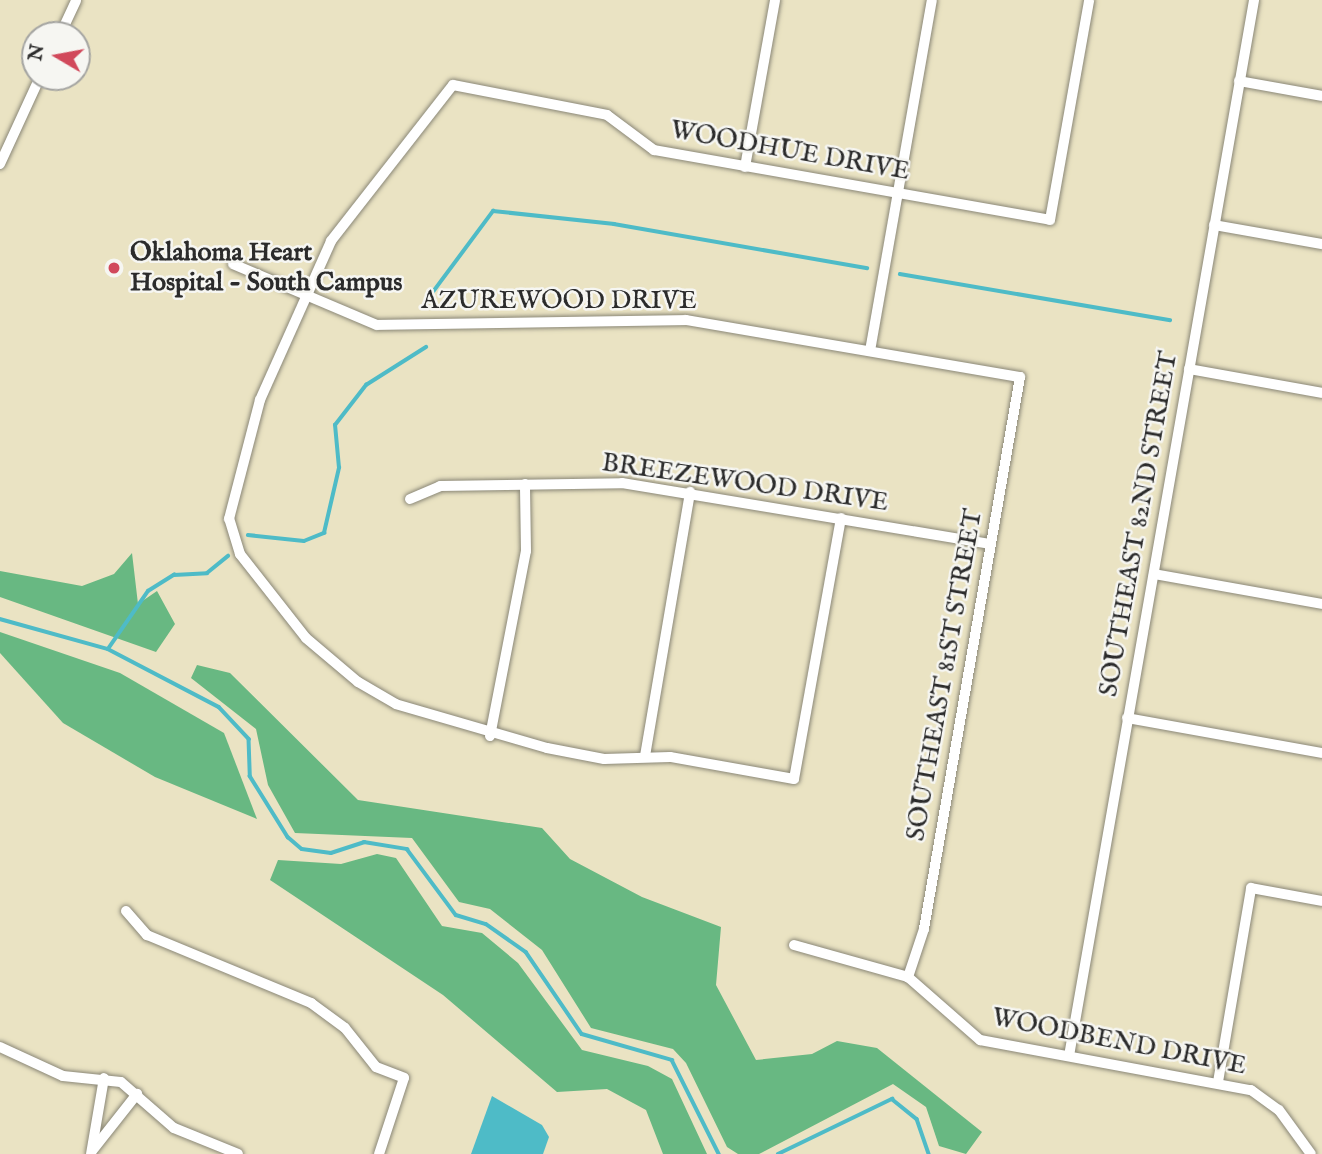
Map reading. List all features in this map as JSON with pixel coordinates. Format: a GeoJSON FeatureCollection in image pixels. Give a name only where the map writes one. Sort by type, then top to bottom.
{"type":"FeatureCollection","features":[{"type":"Feature","properties":{"kind":"street"},"geometry":{"type":"LineString","coordinates":[[66,21],[76,0]]}},
{"type":"Feature","properties":{"kind":"street"},"geometry":{"type":"LineString","coordinates":[[745,167],[775,0]]}},
{"type":"Feature","properties":{"kind":"street"},"geometry":{"type":"LineString","coordinates":[[870,351],[932,0]]}},
{"type":"Feature","properties":{"kind":"street","name":"WOODHUE DRIVE"},"geometry":{"type":"LineString","coordinates":[[305,297],[338,228],[453,85],[607,115],[654,150],[1050,220],[1089,0]]}},
{"type":"Feature","properties":{"kind":"street","name":"SOUTHEAST 82ND STREET"},"geometry":{"type":"LineString","coordinates":[[1069,1056],[1254,0]]}},
{"type":"Feature","properties":{"kind":"street"},"geometry":{"type":"LineString","coordinates":[[1240,81],[1322,96]]}},
{"type":"Feature","properties":{"kind":"street"},"geometry":{"type":"LineString","coordinates":[[0,164],[34,91]]}},
{"type":"Feature","properties":{"kind":"street"},"geometry":{"type":"LineString","coordinates":[[1214,225],[1322,244]]}},
{"type":"Feature","properties":{"kind":"street","name":"AZUREWOOD DRIVE"},"geometry":{"type":"LineString","coordinates":[[233,264],[305,297],[377,325],[686,320],[1020,377]]}},
{"type":"Feature","properties":{"kind":"street"},"geometry":{"type":"LineString","coordinates":[[305,297],[260,400],[232,496],[230,530],[250,568],[306,638],[359,682],[421,715],[491,736],[604,759],[645,756],[794,779],[841,518]]}},
{"type":"Feature","properties":{"kind":"street"},"geometry":{"type":"LineString","coordinates":[[1189,369],[1322,393]]}},
{"type":"Feature","properties":{"kind":"street","name":"SOUTHEAST 81ST STREET"},"geometry":{"type":"LineString","coordinates":[[908,977],[924,929],[1020,377]]}},
{"type":"Feature","properties":{"kind":"street","name":"BREEZEWOOD DRIVE"},"geometry":{"type":"LineString","coordinates":[[410,499],[440,486],[622,483],[690,492],[991,544]]}},
{"type":"Feature","properties":{"kind":"street"},"geometry":{"type":"LineString","coordinates":[[491,736],[526,551],[525,484]]}},
{"type":"Feature","properties":{"kind":"street"},"geometry":{"type":"LineString","coordinates":[[645,756],[690,492]]}},
{"type":"Feature","properties":{"kind":"street"},"geometry":{"type":"LineString","coordinates":[[1154,574],[1322,604]]}},
{"type":"Feature","properties":{"kind":"street"},"geometry":{"type":"LineString","coordinates":[[1127,719],[1322,753]]}},
{"type":"Feature","properties":{"kind":"street"},"geometry":{"type":"LineString","coordinates":[[1218,1082],[1251,888],[1322,901]]}},
{"type":"Feature","properties":{"kind":"street"},"geometry":{"type":"LineString","coordinates":[[126,911],[147,935],[311,1003],[345,1028],[376,1067],[404,1078],[379,1154]]}},
{"type":"Feature","properties":{"kind":"street","name":"WOODBEND DRIVE"},"geometry":{"type":"LineString","coordinates":[[794,945],[908,977],[939,999],[971,1036],[1218,1082],[1271,1102],[1311,1154]]}},
{"type":"Feature","properties":{"kind":"street"},"geometry":{"type":"LineString","coordinates":[[0,1047],[63,1076],[104,1078],[137,1094],[191,1138],[238,1154]]}},
{"type":"Feature","properties":{"kind":"street"},"geometry":{"type":"LineString","coordinates":[[91,1152],[101,1109],[104,1078]]}},
{"type":"Feature","properties":{"kind":"street"},"geometry":{"type":"LineString","coordinates":[[91,1152],[116,1117],[137,1094]]}},
{"type":"Feature","properties":{"kind":"street"},"geometry":{"type":"LineString","coordinates":[[101,1109],[116,1117]]}},
{"type":"Feature","properties":{"kind":"green space"},"geometry":{"type":"Polygon","coordinates":[[[132,553],[138,604],[157,591],[175,624],[156,652],[0,597],[0,571],[82,586],[114,574],[132,553]]]}},
{"type":"Feature","properties":{"kind":"green space"},"geometry":{"type":"Polygon","coordinates":[[[0,632],[120,673],[224,733],[257,819],[155,777],[63,723],[0,653],[0,632]]]}},
{"type":"Feature","properties":{"kind":"green space"},"geometry":{"type":"Polygon","coordinates":[[[197,665],[230,673],[358,800],[542,828],[570,859],[642,897],[721,927],[716,985],[756,1060],[812,1054],[837,1041],[877,1048],[982,1132],[966,1154],[939,1146],[926,1107],[893,1084],[759,1154],[738,1154],[727,1147],[686,1063],[673,1049],[591,1028],[542,950],[490,909],[459,902],[412,838],[295,833],[268,785],[256,729],[191,678],[197,665]]]}},
{"type":"Feature","properties":{"kind":"green space"},"geometry":{"type":"Polygon","coordinates":[[[377,854],[396,858],[442,926],[482,933],[518,963],[582,1050],[648,1066],[672,1079],[707,1154],[663,1154],[646,1110],[607,1089],[557,1092],[443,995],[270,880],[278,860],[341,864],[377,854]]]}},
{"type":"Feature","properties":{"kind":"water"},"geometry":{"type":"Polygon","coordinates":[[[492,1096],[542,1125],[549,1137],[543,1154],[471,1154],[492,1096]]]}},
{"type":"Feature","properties":{"kind":"waterway"},"geometry":{"type":"LineString","coordinates":[[427,300],[493,211],[614,224],[867,268]]}},
{"type":"Feature","properties":{"kind":"waterway"},"geometry":{"type":"LineString","coordinates":[[900,274],[1170,320]]}},
{"type":"Feature","properties":{"kind":"waterway"},"geometry":{"type":"LineString","coordinates":[[248,535],[304,541],[324,533],[339,468],[335,425],[366,385],[426,347]]}},
{"type":"Feature","properties":{"kind":"waterway"},"geometry":{"type":"LineString","coordinates":[[108,649],[148,591],[174,575],[207,573],[228,556]]}},
{"type":"Feature","properties":{"kind":"waterway"},"geometry":{"type":"LineString","coordinates":[[0,619],[108,649],[219,707],[249,739],[250,776],[288,837],[302,849],[331,853],[364,842],[407,849],[456,915],[486,924],[526,952],[582,1034],[672,1060],[719,1154]]}},
{"type":"Feature","properties":{"kind":"waterway"},"geometry":{"type":"LineString","coordinates":[[778,1154],[892,1099],[917,1119],[929,1154]]}},
{"type":"Feature","properties":{"kind":"place","name":"Oklahoma Heart Hospital - South Campus"},"geometry":{"type":"Point","coordinates":[114,268]}}]}
